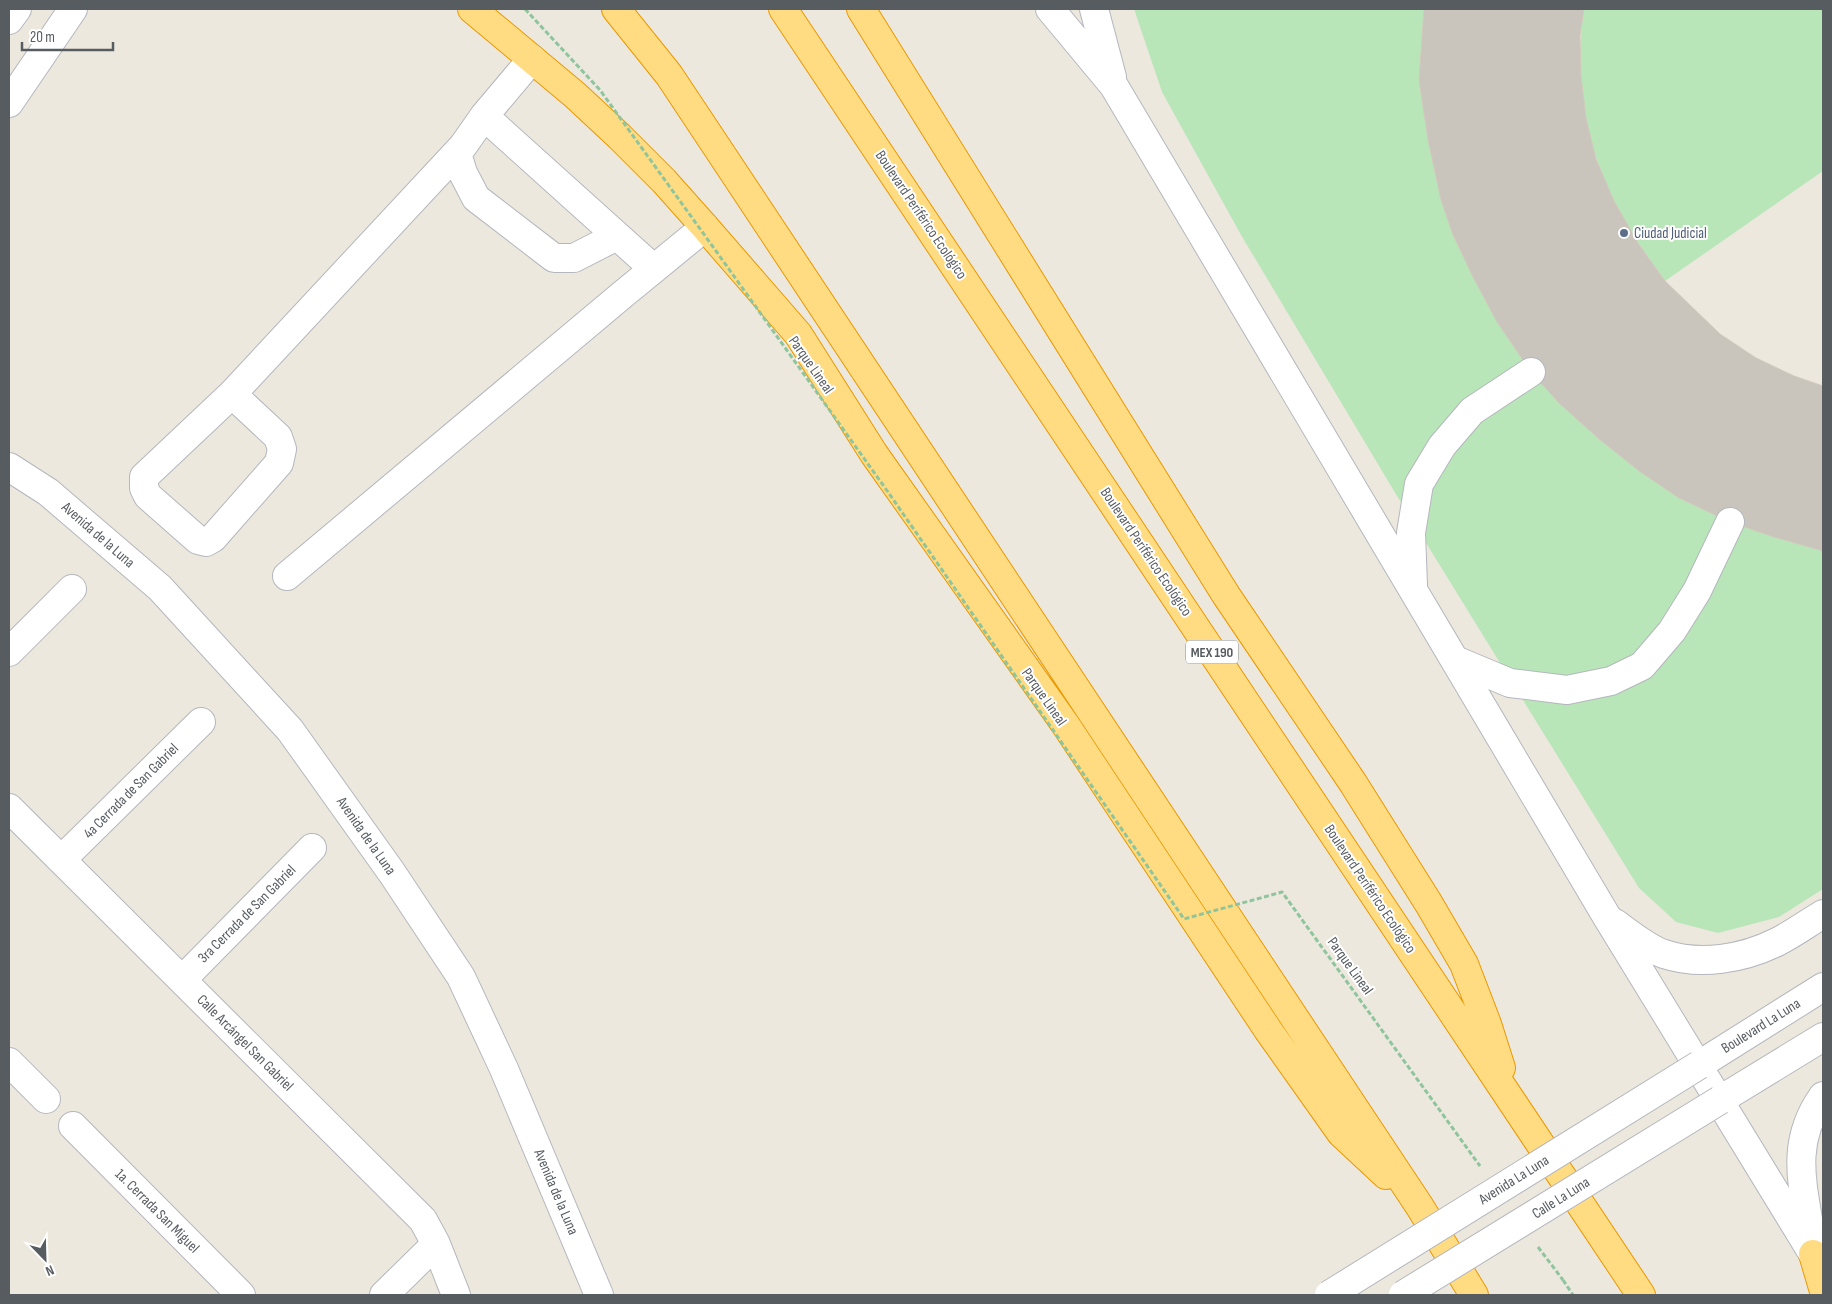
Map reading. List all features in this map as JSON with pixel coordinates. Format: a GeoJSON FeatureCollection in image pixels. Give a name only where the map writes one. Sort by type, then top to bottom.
{"type":"FeatureCollection","features":[{"type":"Feature","properties":{"kind":"highway"},"geometry":{"type":"LineString","coordinates":[[472,9],[575,95],[664,181],[798,334],[874,454],[1065,724],[1268,1030],[1341,1133],[1420,1207]]}},
{"type":"Feature","properties":{"kind":"highway"},"geometry":{"type":"LineString","coordinates":[[616,9],[675,84],[1420,1207],[1474,1295]]}},
{"type":"Feature","properties":{"kind":"highway","name":"Boulevard Periférico Ecológico"},"geometry":{"type":"LineString","coordinates":[[783,9],[1642,1295]]}},
{"type":"Feature","properties":{"kind":"highway"},"geometry":{"type":"LineString","coordinates":[[861,9],[1226,594],[1353,783],[1429,904],[1464,964],[1487,1024],[1511,1100]]}},
{"type":"Feature","properties":{"kind":"highway"},"geometry":{"type":"LineString","coordinates":[[1818,1260],[1823,1288]]}},
{"type":"Feature","properties":{"kind":"street"},"geometry":{"type":"LineString","coordinates":[[9,20],[17,9]]}},
{"type":"Feature","properties":{"kind":"street"},"geometry":{"type":"LineString","coordinates":[[9,103],[72,9]]}},
{"type":"Feature","properties":{"kind":"street"},"geometry":{"type":"LineString","coordinates":[[1050,9],[1114,86],[1607,917],[1818,1260]]}},
{"type":"Feature","properties":{"kind":"street"},"geometry":{"type":"LineString","coordinates":[[1094,9],[1114,86]]}},
{"type":"Feature","properties":{"kind":"street"},"geometry":{"type":"LineString","coordinates":[[232,394],[278,437],[282,449],[279,463],[213,538],[206,542],[198,540],[148,496],[144,488],[144,477],[232,394],[457,153],[484,116],[532,59]]}},
{"type":"Feature","properties":{"kind":"street"},"geometry":{"type":"LineString","coordinates":[[484,116],[654,269]]}},
{"type":"Feature","properties":{"kind":"street"},"geometry":{"type":"LineString","coordinates":[[457,153],[463,173],[476,198],[554,258],[574,258],[618,236]]}},
{"type":"Feature","properties":{"kind":"street"},"geometry":{"type":"LineString","coordinates":[[287,576],[705,227]]}},
{"type":"Feature","properties":{"kind":"street"},"geometry":{"type":"LineString","coordinates":[[1413,588],[1411,533],[1420,484],[1442,446],[1472,411],[1531,372]]}},
{"type":"Feature","properties":{"kind":"street","name":"Avenida de la Luna"},"geometry":{"type":"LineString","coordinates":[[9,467],[48,492],[160,588],[290,730],[392,873],[461,977],[504,1069],[599,1295]]}},
{"type":"Feature","properties":{"kind":"street"},"geometry":{"type":"LineString","coordinates":[[1455,660],[1510,682],[1568,690],[1611,681],[1642,666],[1672,631],[1697,591],[1730,522]]}},
{"type":"Feature","properties":{"kind":"street"},"geometry":{"type":"LineString","coordinates":[[9,652],[72,590]]}},
{"type":"Feature","properties":{"kind":"street","name":"4a Cerrada de San Gabriel"},"geometry":{"type":"LineString","coordinates":[[61,860],[201,722]]}},
{"type":"Feature","properties":{"kind":"street","name":"Calle Arcángel San Gabriel"},"geometry":{"type":"LineString","coordinates":[[9,808],[423,1220],[436,1244],[456,1295]]}},
{"type":"Feature","properties":{"kind":"street","name":"3ra Cerrada de San Gabriel"},"geometry":{"type":"LineString","coordinates":[[182,980],[312,848]]}},
{"type":"Feature","properties":{"kind":"street"},"geometry":{"type":"LineString","coordinates":[[1607,917],[1635,937],[1663,953],[1688,960],[1706,960],[1747,953],[1777,942],[1823,914]]}},
{"type":"Feature","properties":{"kind":"street","name":"Boulevard La Luna"},"geometry":{"type":"LineString","coordinates":[[1699,1065],[1823,987]]}},
{"type":"Feature","properties":{"kind":"street","name":"Calle La Luna"},"geometry":{"type":"LineString","coordinates":[[1403,1295],[1823,1037]]}},
{"type":"Feature","properties":{"kind":"street"},"geometry":{"type":"LineString","coordinates":[[9,1062],[46,1099]]}},
{"type":"Feature","properties":{"kind":"street","name":"Avenida La Luna"},"geometry":{"type":"LineString","coordinates":[[1329,1295],[1699,1065]]}},
{"type":"Feature","properties":{"kind":"street"},"geometry":{"type":"LineString","coordinates":[[1818,1260],[1801,1168],[1800,1151],[1805,1128],[1823,1096]]}},
{"type":"Feature","properties":{"kind":"street","name":"1a. Cerrada San Miguel"},"geometry":{"type":"LineString","coordinates":[[73,1126],[241,1295]]}},
{"type":"Feature","properties":{"kind":"street"},"geometry":{"type":"LineString","coordinates":[[384,1295],[436,1244]]}},
{"type":"Feature","properties":{"kind":"path","name":"Parque Lineal"},"geometry":{"type":"LineString","coordinates":[[525,9],[600,90],[888,492],[1184,919],[1282,892],[1481,1167]]}},
{"type":"Feature","properties":{"kind":"path"},"geometry":{"type":"LineString","coordinates":[[1533,1240],[1573,1295]]}},
{"type":"Feature","properties":{"kind":"green space"},"geometry":{"type":"Polygon","coordinates":[[[1134,9],[1424,9],[1419,80],[1428,140],[1441,200],[1453,235],[1473,277],[1497,322],[1531,372],[1559,403],[1599,439],[1639,471],[1679,498],[1730,522],[1823,551],[1823,889],[1779,917],[1718,933],[1676,922],[1639,888],[1394,491],[1241,235],[1162,92],[1134,9]]]}},
{"type":"Feature","properties":{"kind":"green space"},"geometry":{"type":"Polygon","coordinates":[[[1584,9],[1823,9],[1823,171],[1665,281],[1619,212],[1596,156],[1589,132],[1581,83],[1581,33],[1584,9]]]}},
{"type":"Feature","properties":{"kind":"building"},"geometry":{"type":"Polygon","coordinates":[[[1424,9],[1584,9],[1580,36],[1581,76],[1586,118],[1596,159],[1614,201],[1638,243],[1665,281],[1720,334],[1756,358],[1794,376],[1823,386],[1823,551],[1730,522],[1679,498],[1639,471],[1599,439],[1559,403],[1531,372],[1497,322],[1473,277],[1453,235],[1441,200],[1428,140],[1419,80],[1424,9]]]}},
{"type":"Feature","properties":{"kind":"place","name":"Ciudad Judicial"},"geometry":{"type":"Point","coordinates":[1624,233]}}]}
